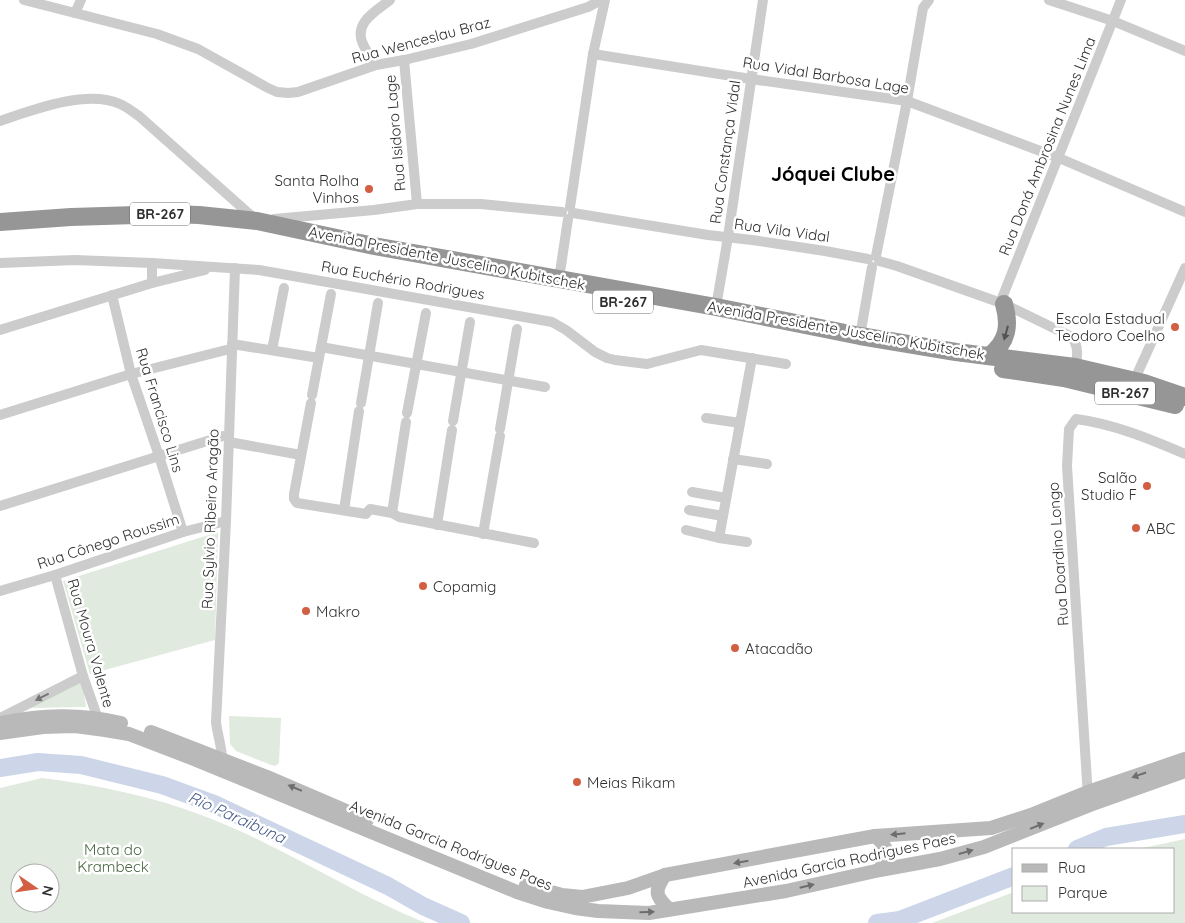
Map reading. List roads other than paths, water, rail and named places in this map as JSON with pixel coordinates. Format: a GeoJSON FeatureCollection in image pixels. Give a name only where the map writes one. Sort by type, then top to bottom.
{"type":"FeatureCollection","features":[{"type":"Feature","properties":{"kind":"highway","name":"Avenida Presidente Juscelino Kubitschek"},"geometry":{"type":"LineString","coordinates":[[0,222],[71,217],[170,214],[208,215],[257,221],[319,235],[716,307],[860,336],[990,356],[1070,373],[1083,383],[1165,402],[1185,409]]}},
{"type":"Feature","properties":{"kind":"highway","name":"Avenida Presidente Juscelino Kubitschek"},"geometry":{"type":"LineString","coordinates":[[0,231],[140,224],[209,226],[258,230],[501,280],[713,317],[779,332],[1134,381],[1185,398]]}},
{"type":"Feature","properties":{"kind":"highway"},"geometry":{"type":"LineString","coordinates":[[990,356],[997,350],[1005,338],[1008,324],[1002,303]]}},
{"type":"Feature","properties":{"kind":"main road","name":"Avenida Garcia Rodrigues Paes"},"geometry":{"type":"LineString","coordinates":[[0,723],[62,715],[98,719],[137,727],[517,892],[548,902],[598,911],[649,913],[786,891],[940,859],[984,847],[1089,799],[1185,759]]}},
{"type":"Feature","properties":{"kind":"main road"},"geometry":{"type":"LineString","coordinates":[[64,726],[69,723],[94,723],[98,719]]}},
{"type":"Feature","properties":{"kind":"main road","name":"Avenida Garcia Rodrigues Paes"},"geometry":{"type":"LineString","coordinates":[[0,733],[64,726],[129,734],[294,788],[531,887],[562,895],[582,897],[628,888],[665,875],[875,836],[991,828],[1185,771]]}},
{"type":"Feature","properties":{"kind":"main road"},"geometry":{"type":"LineString","coordinates":[[875,836],[884,844],[886,850],[886,857],[880,870]]}},
{"type":"Feature","properties":{"kind":"main road"},"geometry":{"type":"LineString","coordinates":[[665,875],[657,893],[660,900],[669,909]]}},
{"type":"Feature","properties":{"kind":"street","name":"Rua Wenceslau Braz"},"geometry":{"type":"LineString","coordinates":[[24,0],[137,28],[198,49],[277,92],[288,93],[298,92],[376,65],[471,44],[588,7],[601,0]]}},
{"type":"Feature","properties":{"kind":"street"},"geometry":{"type":"LineString","coordinates":[[74,13],[81,0]]}},
{"type":"Feature","properties":{"kind":"street"},"geometry":{"type":"LineString","coordinates":[[376,65],[363,44],[360,36],[361,28],[364,20],[390,0]]}},
{"type":"Feature","properties":{"kind":"street"},"geometry":{"type":"LineString","coordinates":[[559,279],[593,54],[605,0]]}},
{"type":"Feature","properties":{"kind":"street","name":"Rua Constança Vidal"},"geometry":{"type":"LineString","coordinates":[[716,307],[763,0]]}},
{"type":"Feature","properties":{"kind":"street"},"geometry":{"type":"LineString","coordinates":[[1049,0],[1113,21],[1185,51]]}},
{"type":"Feature","properties":{"kind":"street","name":"Rua Doná Ambrosina Nunes Lima"},"geometry":{"type":"LineString","coordinates":[[1002,303],[1121,0]]}},
{"type":"Feature","properties":{"kind":"street"},"geometry":{"type":"LineString","coordinates":[[860,336],[907,101],[924,3]]}},
{"type":"Feature","properties":{"kind":"street","name":"Rua Vidal Barbosa Lage"},"geometry":{"type":"LineString","coordinates":[[593,54],[907,101],[1059,158],[1185,212]]}},
{"type":"Feature","properties":{"kind":"street","name":"Rua Isidoro Lage"},"geometry":{"type":"LineString","coordinates":[[404,60],[416,204]]}},
{"type":"Feature","properties":{"kind":"street"},"geometry":{"type":"LineString","coordinates":[[0,120],[55,103],[107,100],[119,103],[139,116],[257,221]]}},
{"type":"Feature","properties":{"kind":"street","name":"Rua Vila Vidal"},"geometry":{"type":"LineString","coordinates":[[257,221],[323,216],[416,204],[481,204],[568,213],[825,251],[874,261],[1002,303],[1055,327],[1075,340],[1077,350],[1070,373]]}},
{"type":"Feature","properties":{"kind":"street"},"geometry":{"type":"LineString","coordinates":[[319,235],[318,225],[323,216]]}},
{"type":"Feature","properties":{"kind":"street","name":"Rua Euchério Rodrigues"},"geometry":{"type":"LineString","coordinates":[[0,263],[75,260],[152,262],[259,270],[552,322],[595,352],[615,360],[647,364],[701,350],[786,364]]}},
{"type":"Feature","properties":{"kind":"street"},"geometry":{"type":"LineString","coordinates":[[152,262],[152,283]]}},
{"type":"Feature","properties":{"kind":"street"},"geometry":{"type":"LineString","coordinates":[[0,330],[152,283],[215,267]]}},
{"type":"Feature","properties":{"kind":"street","name":"Rua Sylvio Ribeiro Aragão"},"geometry":{"type":"LineString","coordinates":[[222,765],[216,722],[226,522],[229,347],[235,268]]}},
{"type":"Feature","properties":{"kind":"street"},"geometry":{"type":"LineString","coordinates":[[1134,381],[1185,268]]}},
{"type":"Feature","properties":{"kind":"street"},"geometry":{"type":"LineString","coordinates":[[272,350],[284,288]]}},
{"type":"Feature","properties":{"kind":"street"},"geometry":{"type":"LineString","coordinates":[[330,294],[294,500],[297,503],[366,514],[370,509],[392,514],[399,518],[534,543]]}},
{"type":"Feature","properties":{"kind":"street","name":"Rua Francisco Lins"},"geometry":{"type":"LineString","coordinates":[[112,295],[131,374],[182,532]]}},
{"type":"Feature","properties":{"kind":"street"},"geometry":{"type":"LineString","coordinates":[[344,510],[378,303]]}},
{"type":"Feature","properties":{"kind":"street"},"geometry":{"type":"LineString","coordinates":[[392,514],[426,313]]}},
{"type":"Feature","properties":{"kind":"street"},"geometry":{"type":"LineString","coordinates":[[436,524],[470,322]]}},
{"type":"Feature","properties":{"kind":"street"},"geometry":{"type":"LineString","coordinates":[[484,534],[517,329]]}},
{"type":"Feature","properties":{"kind":"street"},"geometry":{"type":"LineString","coordinates":[[321,346],[545,387]]}},
{"type":"Feature","properties":{"kind":"street"},"geometry":{"type":"LineString","coordinates":[[0,415],[131,374],[229,347],[272,350],[319,358]]}},
{"type":"Feature","properties":{"kind":"street"},"geometry":{"type":"LineString","coordinates":[[719,538],[752,358]]}},
{"type":"Feature","properties":{"kind":"street"},"geometry":{"type":"LineString","coordinates":[[706,418],[740,423]]}},
{"type":"Feature","properties":{"kind":"street","name":"Rua Doardino Longo"},"geometry":{"type":"LineString","coordinates":[[1089,799],[1067,466],[1069,429],[1076,419],[1098,423],[1151,439],[1185,454]]}},
{"type":"Feature","properties":{"kind":"street"},"geometry":{"type":"LineString","coordinates":[[0,506],[159,456],[226,439],[301,455]]}},
{"type":"Feature","properties":{"kind":"street"},"geometry":{"type":"LineString","coordinates":[[734,459],[767,464]]}},
{"type":"Feature","properties":{"kind":"street"},"geometry":{"type":"LineString","coordinates":[[692,492],[726,498]]}},
{"type":"Feature","properties":{"kind":"street"},"geometry":{"type":"LineString","coordinates":[[689,510],[723,516]]}},
{"type":"Feature","properties":{"kind":"street","name":"Rua Cônego Roussim"},"geometry":{"type":"LineString","coordinates":[[0,591],[55,575],[182,532],[226,522]]}},
{"type":"Feature","properties":{"kind":"street"},"geometry":{"type":"LineString","coordinates":[[686,530],[747,542]]}},
{"type":"Feature","properties":{"kind":"street","name":"Rua Moura Valente"},"geometry":{"type":"LineString","coordinates":[[55,575],[98,719]]}},
{"type":"Feature","properties":{"kind":"street"},"geometry":{"type":"LineString","coordinates":[[0,718],[84,676]]}},
{"type":"Feature","properties":{"kind":"waterway","name":"Rio Paraibuna"},"geometry":{"type":"LineString","coordinates":[[0,768],[38,762],[81,765],[162,785],[214,804],[388,886],[423,906],[461,923]]}},
{"type":"Feature","properties":{"kind":"waterway","name":"Rio Paraibuna"},"geometry":{"type":"LineString","coordinates":[[1079,848],[1106,837],[1185,824]]}},
{"type":"Feature","properties":{"kind":"waterway","name":"Rio Paraibuna"},"geometry":{"type":"LineString","coordinates":[[877,923],[900,920],[1012,877]]}},
{"type":"Feature","properties":{"kind":"place","name":"Santa Rolha Vinhos"},"geometry":{"type":"Point","coordinates":[369,189]}},
{"type":"Feature","properties":{"kind":"place","name":"Escola Estadual Teodoro Coelho"},"geometry":{"type":"Point","coordinates":[1175,327]}},
{"type":"Feature","properties":{"kind":"place","name":"Salão Studio F"},"geometry":{"type":"Point","coordinates":[1147,486]}},
{"type":"Feature","properties":{"kind":"place","name":"ABC"},"geometry":{"type":"Point","coordinates":[1136,528]}},
{"type":"Feature","properties":{"kind":"place","name":"Copamig"},"geometry":{"type":"Point","coordinates":[423,586]}},
{"type":"Feature","properties":{"kind":"place","name":"Makro"},"geometry":{"type":"Point","coordinates":[306,611]}},
{"type":"Feature","properties":{"kind":"place","name":"Atacadão"},"geometry":{"type":"Point","coordinates":[735,648]}},
{"type":"Feature","properties":{"kind":"place","name":"Meias Rikam"},"geometry":{"type":"Point","coordinates":[577,782]}},
{"type":"Feature","properties":{"kind":"district","name":"Jóquei Clube"},"geometry":{"type":"Point","coordinates":[833,173]}},
{"type":"Feature","properties":{"kind":"park label","name":"Mata do Krambeck"},"geometry":{"type":"Point","coordinates":[113,858]}}]}
